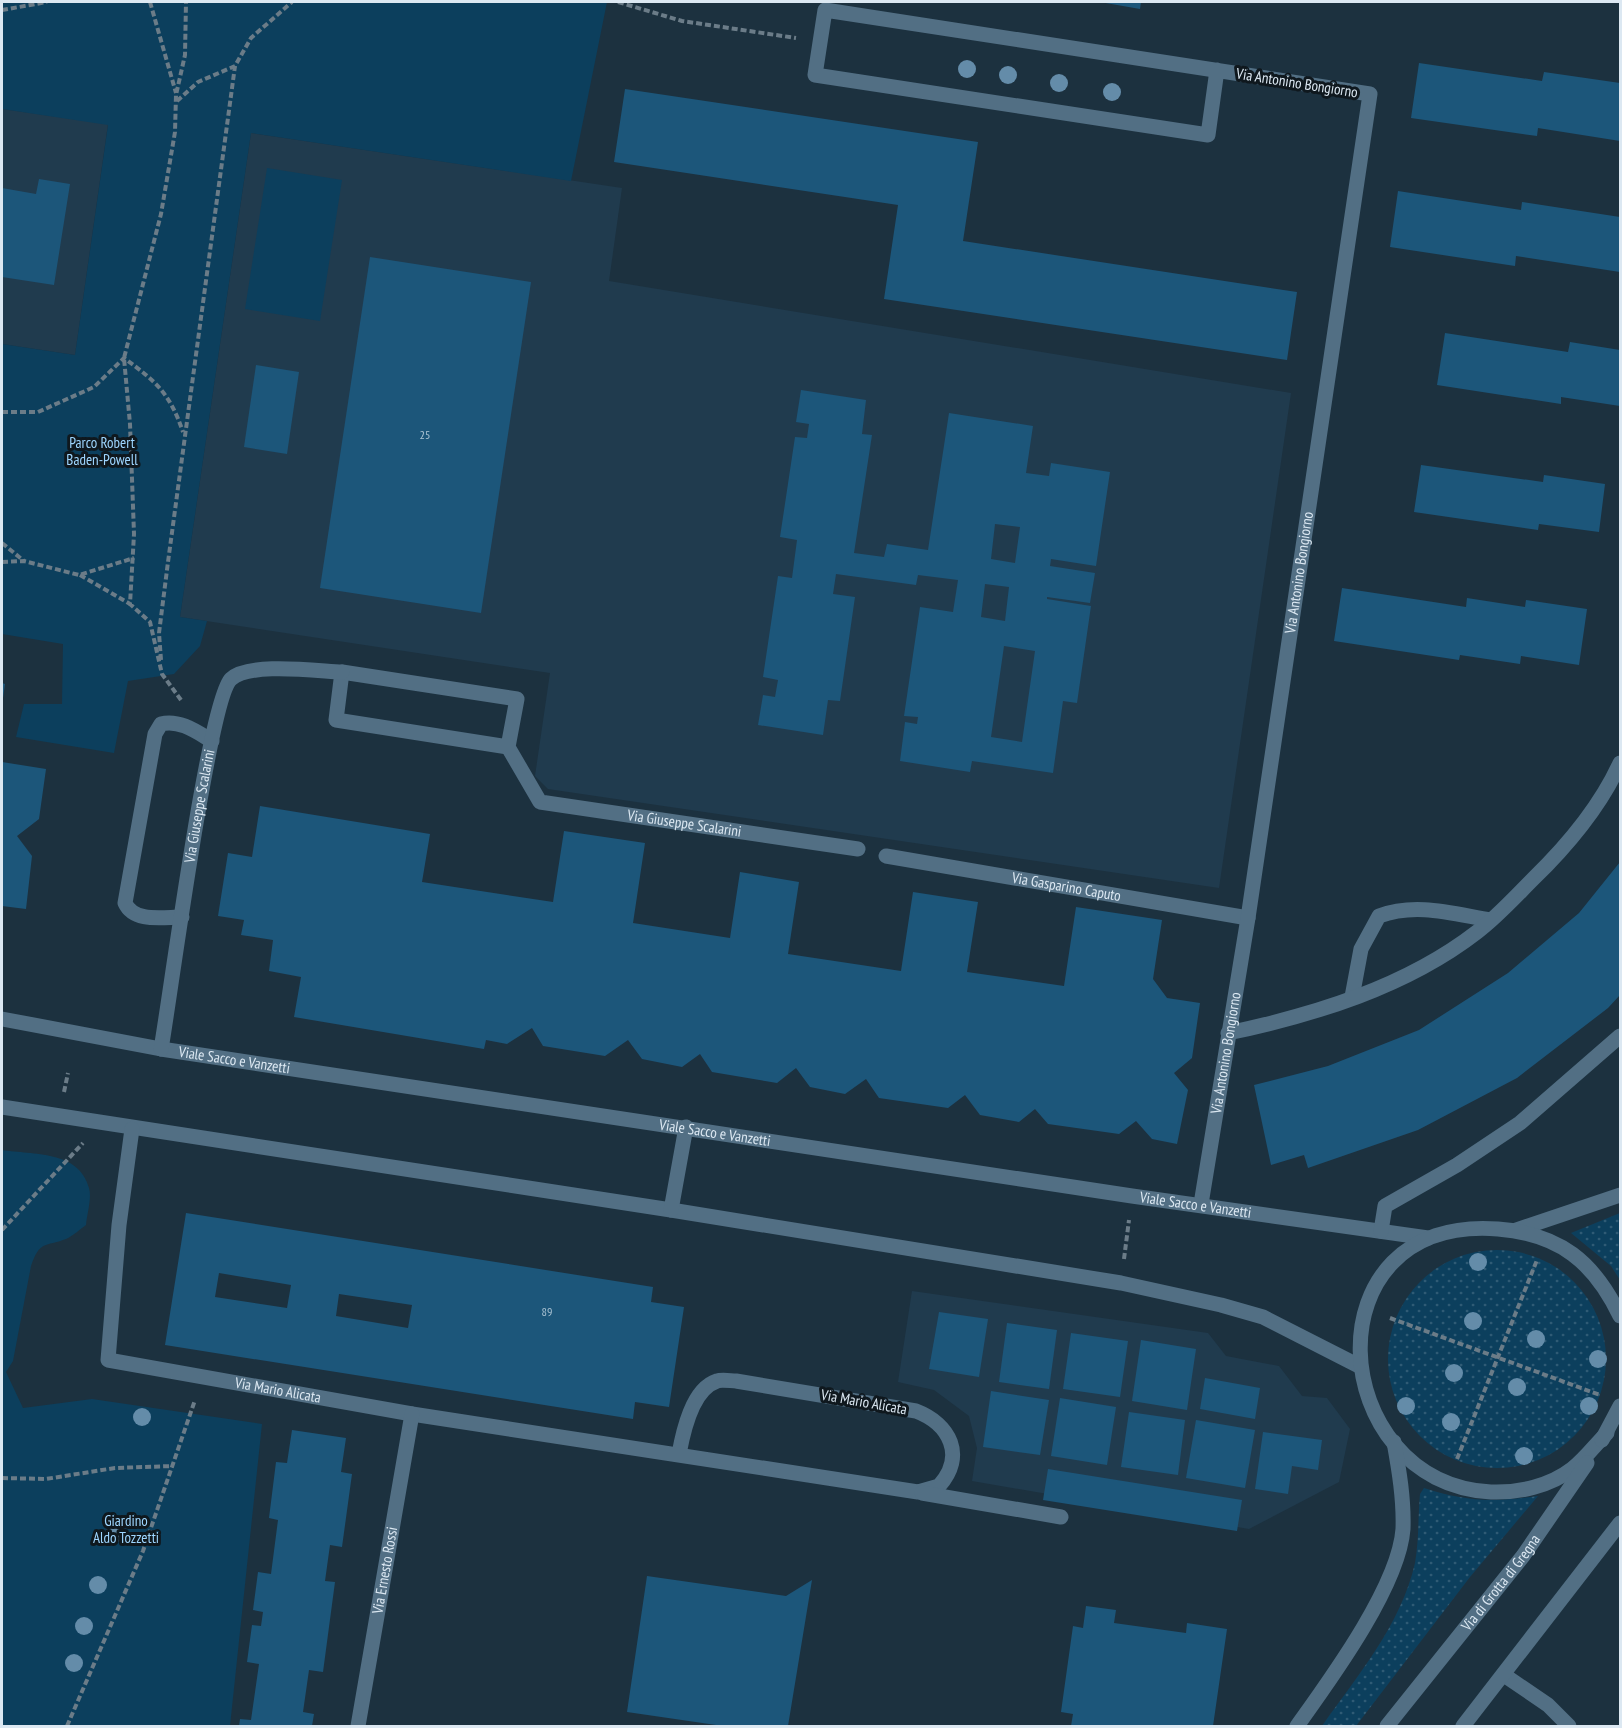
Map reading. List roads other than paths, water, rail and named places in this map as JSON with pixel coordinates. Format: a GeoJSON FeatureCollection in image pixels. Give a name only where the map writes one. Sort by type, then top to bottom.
{"type":"FeatureCollection","features":[{"type":"Feature","properties":{"kind":"street","name":"Via Antonino Bongiorno"},"geometry":{"type":"LineString","coordinates":[[1202,1204],[1248,918],[1370,94],[1217,70],[825,10],[815,75],[1208,135],[1217,70]]}},
{"type":"Feature","properties":{"kind":"street","name":"Via Giuseppe Scalarini"},"geometry":{"type":"LineString","coordinates":[[161,1049],[212,741],[225,688],[239,674],[261,671],[342,672],[517,699],[508,747],[540,802],[858,849]]}},
{"type":"Feature","properties":{"kind":"street"},"geometry":{"type":"LineString","coordinates":[[342,672],[336,720],[508,747]]}},
{"type":"Feature","properties":{"kind":"street"},"geometry":{"type":"LineString","coordinates":[[182,917],[137,916],[128,911],[125,903],[155,734],[161,724],[167,722],[194,730],[212,741]]}},
{"type":"Feature","properties":{"kind":"street"},"geometry":{"type":"LineString","coordinates":[[1228,1033],[1290,1019],[1375,989],[1442,955],[1491,920],[1552,861],[1600,799],[1620,763]]}},
{"type":"Feature","properties":{"kind":"street","name":"Via Gasparino Caputo"},"geometry":{"type":"LineString","coordinates":[[886,856],[1248,918]]}},
{"type":"Feature","properties":{"kind":"street"},"geometry":{"type":"LineString","coordinates":[[1352,997],[1361,949],[1379,916],[1405,909],[1420,908],[1491,920]]}},
{"type":"Feature","properties":{"kind":"street","name":"Viale Sacco e Vanzetti"},"geometry":{"type":"LineString","coordinates":[[2,1018],[161,1049],[1132,1196],[1202,1204],[1428,1238]]}},
{"type":"Feature","properties":{"kind":"street"},"geometry":{"type":"LineString","coordinates":[[1381,1231],[1385,1206],[1457,1165],[1520,1123],[1620,1036]]}},
{"type":"Feature","properties":{"kind":"street"},"geometry":{"type":"LineString","coordinates":[[2,1107],[102,1122],[132,1129],[671,1210],[1120,1283],[1221,1305],[1263,1317],[1359,1366]]}},
{"type":"Feature","properties":{"kind":"street"},"geometry":{"type":"LineString","coordinates":[[671,1210],[686,1127]]}},
{"type":"Feature","properties":{"kind":"street","name":"Via Mario Alicata"},"geometry":{"type":"LineString","coordinates":[[132,1129],[119,1225],[108,1360],[412,1414],[918,1492],[939,1486],[950,1469],[952,1446],[942,1427],[934,1419],[905,1408],[760,1384],[717,1381],[705,1390],[687,1417],[679,1454]]}},
{"type":"Feature","properties":{"kind":"street","name":"Via di Grotta di Gregna"},"geometry":{"type":"LineString","coordinates":[[1513,1231],[1620,1195]]}},
{"type":"Feature","properties":{"kind":"street","name":"Via di Grotta di Gregna"},"geometry":{"type":"LineString","coordinates":[[1607,1433],[1573,1468],[1552,1481],[1505,1492],[1478,1491],[1446,1481],[1411,1459],[1394,1442],[1370,1405],[1359,1366],[1360,1334],[1370,1296],[1382,1275],[1401,1255],[1428,1238],[1457,1229],[1513,1231],[1540,1236],[1579,1258],[1596,1275],[1620,1316]]}},
{"type":"Feature","properties":{"kind":"street","name":"Via di Grotta di Gregna"},"geometry":{"type":"LineString","coordinates":[[1387,1726],[1523,1556],[1607,1433],[1615,1402]]}},
{"type":"Feature","properties":{"kind":"street","name":"Via Ernesto Rossi"},"geometry":{"type":"LineString","coordinates":[[358,1726],[412,1414]]}},
{"type":"Feature","properties":{"kind":"street","name":"Via di Grotta di Gregna"},"geometry":{"type":"LineString","coordinates":[[1297,1726],[1358,1636],[1392,1568],[1403,1530],[1402,1494],[1394,1442]]}},
{"type":"Feature","properties":{"kind":"street"},"geometry":{"type":"LineString","coordinates":[[905,1490],[1061,1518]]}},
{"type":"Feature","properties":{"kind":"street"},"geometry":{"type":"LineString","coordinates":[[1462,1726],[1504,1675],[1620,1523]]}},
{"type":"Feature","properties":{"kind":"street"},"geometry":{"type":"LineString","coordinates":[[1504,1675],[1557,1712],[1569,1726]]}},
{"type":"Feature","properties":{"kind":"park label","name":"Parco Robert Baden-Powell"},"geometry":{"type":"Point","coordinates":[102,452]}},
{"type":"Feature","properties":{"kind":"park label","name":"Giardino Aldo Tozzetti"},"geometry":{"type":"Point","coordinates":[126,1530]}}]}
